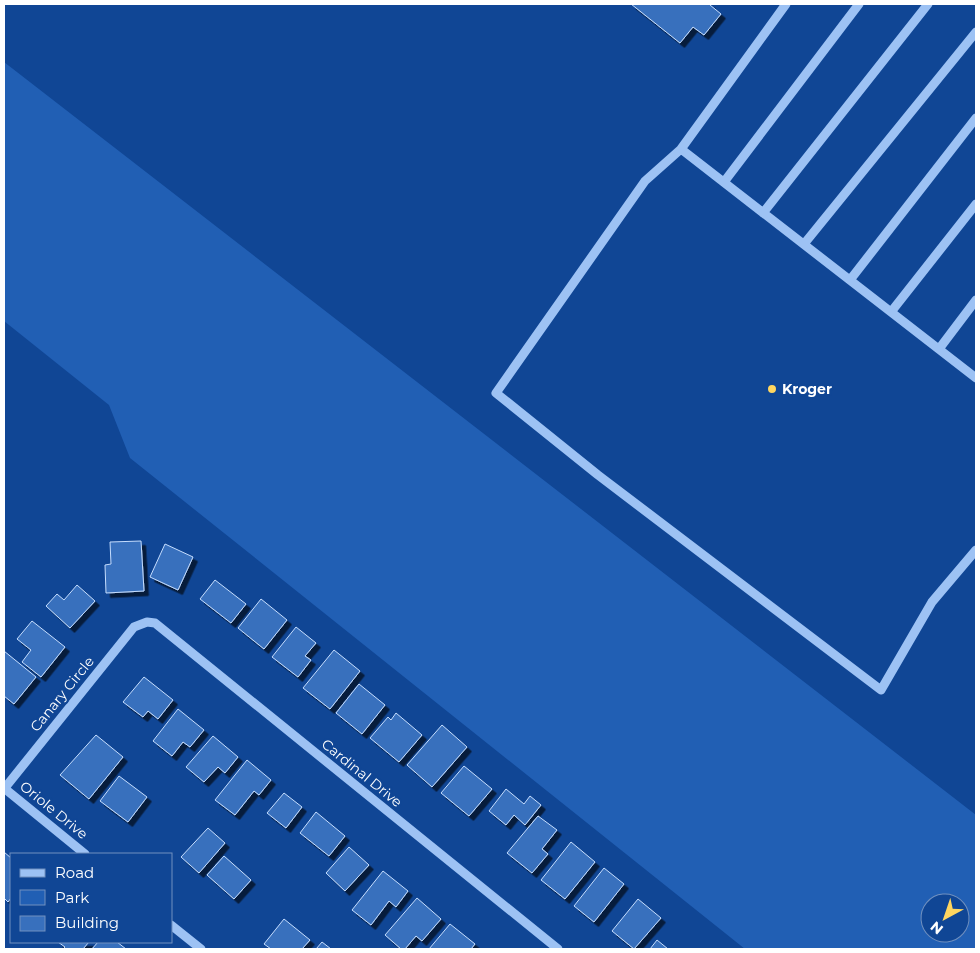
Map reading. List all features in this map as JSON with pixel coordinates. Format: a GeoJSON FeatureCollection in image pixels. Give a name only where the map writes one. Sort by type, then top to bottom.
{"type":"FeatureCollection","features":[{"type":"Feature","properties":{"kind":"street"},"geometry":{"type":"LineString","coordinates":[[773,4],[784,7],[681,148],[645,181],[496,393],[598,475],[881,690],[932,602],[976,550]]}},
{"type":"Feature","properties":{"kind":"street"},"geometry":{"type":"LineString","coordinates":[[724,182],[859,4]]}},
{"type":"Feature","properties":{"kind":"street"},"geometry":{"type":"LineString","coordinates":[[764,213],[928,4]]}},
{"type":"Feature","properties":{"kind":"street"},"geometry":{"type":"LineString","coordinates":[[804,244],[976,32]]}},
{"type":"Feature","properties":{"kind":"street"},"geometry":{"type":"LineString","coordinates":[[850,280],[976,118]]}},
{"type":"Feature","properties":{"kind":"street"},"geometry":{"type":"LineString","coordinates":[[681,148],[976,378]]}},
{"type":"Feature","properties":{"kind":"street"},"geometry":{"type":"LineString","coordinates":[[891,312],[976,204]]}},
{"type":"Feature","properties":{"kind":"street"},"geometry":{"type":"LineString","coordinates":[[939,349],[976,300]]}},
{"type":"Feature","properties":{"kind":"street","name":"Canary Circle"},"geometry":{"type":"LineString","coordinates":[[4,788],[134,627],[147,622]]}},
{"type":"Feature","properties":{"kind":"street","name":"Cardinal Drive"},"geometry":{"type":"LineString","coordinates":[[147,622],[155,623],[558,949]]}},
{"type":"Feature","properties":{"kind":"street","name":"Oriole Drive"},"geometry":{"type":"LineString","coordinates":[[4,788],[84,853]]}},
{"type":"Feature","properties":{"kind":"street"},"geometry":{"type":"LineString","coordinates":[[172,926],[201,949]]}},
{"type":"Feature","properties":{"kind":"green space"},"geometry":{"type":"Polygon","coordinates":[[[4,62],[976,815],[976,949],[745,949],[130,458],[109,405],[4,321],[4,62]]]}},
{"type":"Feature","properties":{"kind":"building"},"geometry":{"type":"Polygon","coordinates":[[[631,4],[711,4],[721,14],[704,35],[693,27],[680,43],[631,4]]]}},
{"type":"Feature","properties":{"kind":"building"},"geometry":{"type":"Polygon","coordinates":[[[141,541],[144,591],[106,593],[105,565],[111,564],[110,542],[141,541]]]}},
{"type":"Feature","properties":{"kind":"building"},"geometry":{"type":"Polygon","coordinates":[[[165,544],[193,557],[178,590],[150,577],[165,544]]]}},
{"type":"Feature","properties":{"kind":"building"},"geometry":{"type":"Polygon","coordinates":[[[215,580],[246,604],[231,623],[200,599],[215,580]]]}},
{"type":"Feature","properties":{"kind":"building"},"geometry":{"type":"Polygon","coordinates":[[[77,585],[95,601],[70,628],[46,606],[57,594],[64,600],[77,585]]]}},
{"type":"Feature","properties":{"kind":"building"},"geometry":{"type":"Polygon","coordinates":[[[261,599],[287,620],[264,649],[238,628],[261,599]]]}},
{"type":"Feature","properties":{"kind":"building"},"geometry":{"type":"Polygon","coordinates":[[[32,621],[65,647],[41,677],[22,662],[31,650],[17,639],[32,621]]]}},
{"type":"Feature","properties":{"kind":"building"},"geometry":{"type":"Polygon","coordinates":[[[296,627],[316,643],[305,656],[311,660],[298,677],[272,657],[296,627]]]}},
{"type":"Feature","properties":{"kind":"building"},"geometry":{"type":"Polygon","coordinates":[[[334,650],[360,671],[330,709],[303,688],[334,650]]]}},
{"type":"Feature","properties":{"kind":"building"},"geometry":{"type":"Polygon","coordinates":[[[4,651],[36,677],[14,704],[4,696],[4,651]]]}},
{"type":"Feature","properties":{"kind":"building"},"geometry":{"type":"Polygon","coordinates":[[[144,677],[173,700],[158,719],[148,711],[143,717],[123,702],[144,677]]]}},
{"type":"Feature","properties":{"kind":"building"},"geometry":{"type":"Polygon","coordinates":[[[359,684],[385,705],[362,734],[336,713],[359,684]]]}},
{"type":"Feature","properties":{"kind":"building"},"geometry":{"type":"Polygon","coordinates":[[[178,709],[204,730],[190,747],[183,742],[172,756],[153,741],[178,709]]]}},
{"type":"Feature","properties":{"kind":"building"},"geometry":{"type":"Polygon","coordinates":[[[396,713],[422,735],[399,762],[370,738],[388,717],[391,720],[396,713]]]}},
{"type":"Feature","properties":{"kind":"building"},"geometry":{"type":"Polygon","coordinates":[[[442,725],[467,747],[432,787],[407,765],[442,725]]]}},
{"type":"Feature","properties":{"kind":"building"},"geometry":{"type":"Polygon","coordinates":[[[96,735],[123,757],[89,799],[60,775],[96,735]]]}},
{"type":"Feature","properties":{"kind":"building"},"geometry":{"type":"Polygon","coordinates":[[[213,736],[238,757],[225,773],[218,767],[204,782],[186,767],[213,736]]]}},
{"type":"Feature","properties":{"kind":"building"},"geometry":{"type":"Polygon","coordinates":[[[247,760],[271,780],[259,795],[254,791],[235,815],[215,800],[247,760]]]}},
{"type":"Feature","properties":{"kind":"building"},"geometry":{"type":"Polygon","coordinates":[[[464,766],[492,789],[469,816],[441,793],[464,766]]]}},
{"type":"Feature","properties":{"kind":"building"},"geometry":{"type":"Polygon","coordinates":[[[119,776],[147,797],[128,822],[100,801],[119,776]]]}},
{"type":"Feature","properties":{"kind":"building"},"geometry":{"type":"Polygon","coordinates":[[[506,789],[524,804],[530,796],[541,805],[525,825],[514,815],[506,825],[489,811],[506,789]]]}},
{"type":"Feature","properties":{"kind":"building"},"geometry":{"type":"Polygon","coordinates":[[[284,793],[302,807],[286,828],[267,813],[284,793]]]}},
{"type":"Feature","properties":{"kind":"building"},"geometry":{"type":"Polygon","coordinates":[[[316,812],[345,836],[329,856],[300,833],[316,812]]]}},
{"type":"Feature","properties":{"kind":"building"},"geometry":{"type":"Polygon","coordinates":[[[538,816],[557,830],[542,849],[548,854],[532,873],[507,853],[538,816]]]}},
{"type":"Feature","properties":{"kind":"building"},"geometry":{"type":"Polygon","coordinates":[[[208,828],[225,843],[199,873],[181,857],[208,828]]]}},
{"type":"Feature","properties":{"kind":"building"},"geometry":{"type":"Polygon","coordinates":[[[571,842],[595,862],[565,899],[541,880],[571,842]]]}},
{"type":"Feature","properties":{"kind":"building"},"geometry":{"type":"Polygon","coordinates":[[[349,847],[369,865],[345,891],[326,873],[349,847]]]}},
{"type":"Feature","properties":{"kind":"building"},"geometry":{"type":"Polygon","coordinates":[[[4,852],[10,857],[10,899],[8,902],[4,898],[4,852]]]}},
{"type":"Feature","properties":{"kind":"building"},"geometry":{"type":"Polygon","coordinates":[[[224,856],[251,880],[234,899],[207,875],[224,856]]]}},
{"type":"Feature","properties":{"kind":"building"},"geometry":{"type":"Polygon","coordinates":[[[604,868],[624,884],[594,922],[574,906],[604,868]]]}},
{"type":"Feature","properties":{"kind":"building"},"geometry":{"type":"Polygon","coordinates":[[[383,871],[408,891],[396,907],[389,901],[371,925],[352,910],[383,871]]]}},
{"type":"Feature","properties":{"kind":"building"},"geometry":{"type":"Polygon","coordinates":[[[417,898],[441,919],[422,941],[416,936],[405,949],[401,949],[385,935],[417,898]]]}},
{"type":"Feature","properties":{"kind":"building"},"geometry":{"type":"Polygon","coordinates":[[[638,899],[661,918],[634,949],[612,931],[638,899]]]}},
{"type":"Feature","properties":{"kind":"building"},"geometry":{"type":"Polygon","coordinates":[[[284,919],[310,940],[302,949],[271,949],[264,944],[284,919]]]}},
{"type":"Feature","properties":{"kind":"building"},"geometry":{"type":"Polygon","coordinates":[[[450,924],[475,944],[471,949],[429,949],[450,924]]]}},
{"type":"Feature","properties":{"kind":"building"},"geometry":{"type":"Polygon","coordinates":[[[657,940],[668,949],[650,949],[657,940]]]}},
{"type":"Feature","properties":{"kind":"building"},"geometry":{"type":"Polygon","coordinates":[[[322,942],[331,949],[316,949],[322,942]]]}},
{"type":"Feature","properties":{"kind":"building"},"geometry":{"type":"Polygon","coordinates":[[[59,943],[88,943],[83,949],[63,949],[65,947],[59,943]]]}},
{"type":"Feature","properties":{"kind":"building"},"geometry":{"type":"Polygon","coordinates":[[[97,943],[118,943],[126,949],[92,949],[97,943]]]}},
{"type":"Feature","properties":{"kind":"place","name":"Kroger"},"geometry":{"type":"Point","coordinates":[772,389]}}]}
